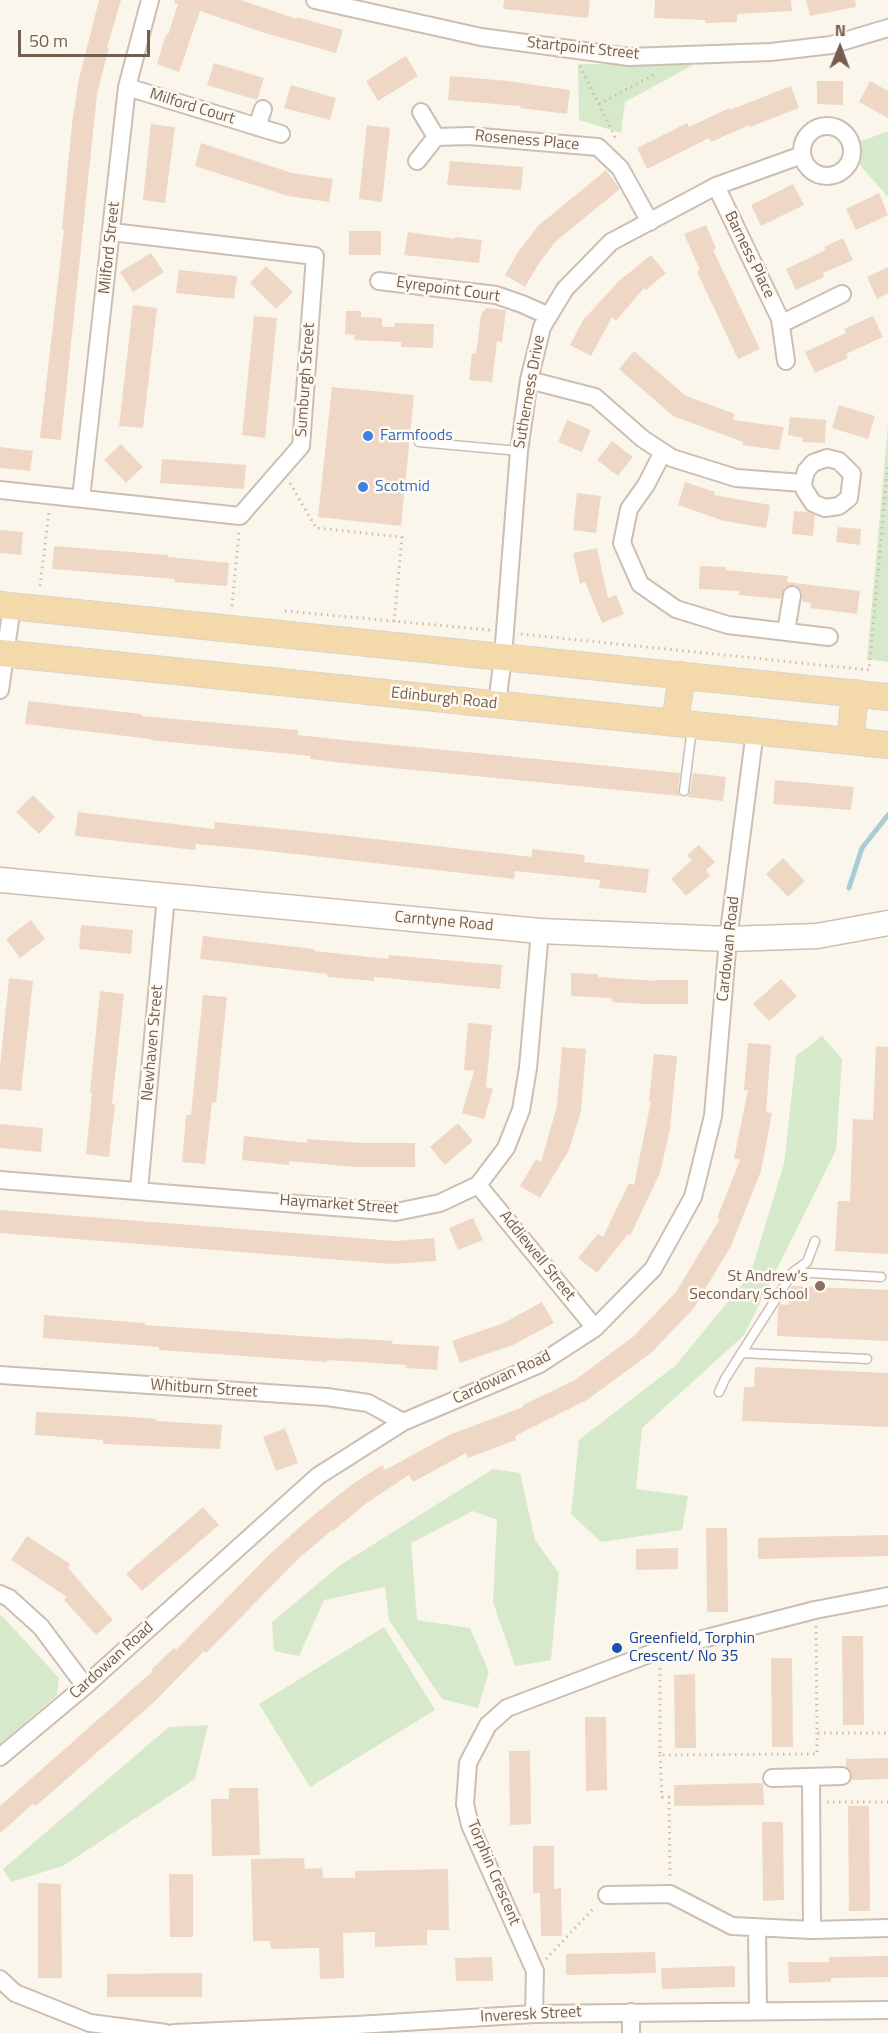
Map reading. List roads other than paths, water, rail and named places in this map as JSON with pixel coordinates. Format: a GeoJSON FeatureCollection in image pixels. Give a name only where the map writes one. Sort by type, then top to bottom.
{"type":"FeatureCollection","features":[{"type":"Feature","properties":{"kind":"main road"},"geometry":{"type":"LineString","coordinates":[[6,605],[393,633],[503,657],[888,696]]}},
{"type":"Feature","properties":{"kind":"main road","name":"Edinburgh Road"},"geometry":{"type":"LineString","coordinates":[[3,653],[888,745]]}},
{"type":"Feature","properties":{"kind":"main road"},"geometry":{"type":"LineString","coordinates":[[682,675],[684,724]]}},
{"type":"Feature","properties":{"kind":"main road"},"geometry":{"type":"LineString","coordinates":[[850,741],[855,693]]}},
{"type":"Feature","properties":{"kind":"street","name":"Milford Street"},"geometry":{"type":"LineString","coordinates":[[81,498],[127,87],[150,0]]}},
{"type":"Feature","properties":{"kind":"street","name":"Startpoint Street"},"geometry":{"type":"LineString","coordinates":[[315,0],[482,37],[629,57],[771,52],[831,45],[888,28]]}},
{"type":"Feature","properties":{"kind":"street","name":"Milford Court"},"geometry":{"type":"LineString","coordinates":[[127,87],[281,134]]}},
{"type":"Feature","properties":{"kind":"street","name":"Milford Court"},"geometry":{"type":"LineString","coordinates":[[257,127],[263,108]]}},
{"type":"Feature","properties":{"kind":"street"},"geometry":{"type":"LineString","coordinates":[[417,161],[436,137],[421,112]]}},
{"type":"Feature","properties":{"kind":"street","name":"Roseness Place"},"geometry":{"type":"LineString","coordinates":[[436,137],[469,136],[598,147],[620,168],[650,222]]}},
{"type":"Feature","properties":{"kind":"street","name":"Sutherness Drive"},"geometry":{"type":"LineString","coordinates":[[497,704],[503,657],[519,451],[530,380],[542,327],[565,289],[611,243],[716,186],[802,155]]}},
{"type":"Feature","properties":{"kind":"street","name":"Barness Place"},"geometry":{"type":"LineString","coordinates":[[716,186],[780,320],[786,362]]}},
{"type":"Feature","properties":{"kind":"street","name":"Sumburgh Street"},"geometry":{"type":"LineString","coordinates":[[81,498],[240,516],[301,446],[315,256],[112,232]]}},
{"type":"Feature","properties":{"kind":"street","name":"Eyrepoint Court"},"geometry":{"type":"LineString","coordinates":[[379,281],[496,295],[549,316]]}},
{"type":"Feature","properties":{"kind":"street"},"geometry":{"type":"LineString","coordinates":[[781,324],[842,294]]}},
{"type":"Feature","properties":{"kind":"street"},"geometry":{"type":"LineString","coordinates":[[530,380],[595,397],[643,440],[672,458],[736,478],[803,483]]}},
{"type":"Feature","properties":{"kind":"street"},"geometry":{"type":"LineString","coordinates":[[663,452],[629,509],[622,543],[640,584],[676,609],[729,625],[829,637]]}},
{"type":"Feature","properties":{"kind":"street"},"geometry":{"type":"LineString","coordinates":[[0,490],[81,498]]}},
{"type":"Feature","properties":{"kind":"street"},"geometry":{"type":"LineString","coordinates":[[786,632],[792,594]]}},
{"type":"Feature","properties":{"kind":"street"},"geometry":{"type":"LineString","coordinates":[[0,690],[6,605]]}},
{"type":"Feature","properties":{"kind":"street","name":"Cardowan Road"},"geometry":{"type":"LineString","coordinates":[[0,1757],[85,1686],[318,1476],[403,1422],[538,1365],[595,1328],[652,1269],[693,1197],[713,1116],[728,939],[755,731]]}},
{"type":"Feature","properties":{"kind":"street","name":"Carntyne Road"},"geometry":{"type":"LineString","coordinates":[[0,880],[540,930],[728,939],[817,936],[888,923]]}},
{"type":"Feature","properties":{"kind":"street","name":"Newhaven Street"},"geometry":{"type":"LineString","coordinates":[[139,1190],[166,896]]}},
{"type":"Feature","properties":{"kind":"street","name":"Haymarket Street"},"geometry":{"type":"LineString","coordinates":[[0,1180],[396,1212],[440,1203],[478,1185],[506,1148],[521,1110],[528,1068],[540,930]]}},
{"type":"Feature","properties":{"kind":"street","name":"Addiewell Street"},"geometry":{"type":"LineString","coordinates":[[478,1185],[595,1328]]}},
{"type":"Feature","properties":{"kind":"street","name":"Whitburn Street"},"geometry":{"type":"LineString","coordinates":[[0,1376],[327,1396],[368,1402],[403,1422]]}},
{"type":"Feature","properties":{"kind":"street"},"geometry":{"type":"LineString","coordinates":[[0,1594],[9,1598],[41,1627],[85,1686]]}},
{"type":"Feature","properties":{"kind":"street","name":"Torphin Crescent"},"geometry":{"type":"LineString","coordinates":[[534,2014],[535,1971],[470,1825],[465,1804],[468,1763],[488,1725],[507,1708],[660,1650],[815,1610],[888,1596]]}},
{"type":"Feature","properties":{"kind":"street"},"geometry":{"type":"LineString","coordinates":[[772,1778],[842,1776]]}},
{"type":"Feature","properties":{"kind":"street"},"geometry":{"type":"LineString","coordinates":[[811,1777],[812,1930]]}},
{"type":"Feature","properties":{"kind":"street"},"geometry":{"type":"LineString","coordinates":[[607,1894],[670,1894],[732,1926],[812,1930],[888,1928]]}},
{"type":"Feature","properties":{"kind":"street"},"geometry":{"type":"LineString","coordinates":[[757,1928],[758,2011]]}},
{"type":"Feature","properties":{"kind":"street"},"geometry":{"type":"LineString","coordinates":[[0,1979],[15,1993],[90,2023],[166,2033]]}},
{"type":"Feature","properties":{"kind":"street","name":"Inveresk Street"},"geometry":{"type":"LineString","coordinates":[[174,2033],[534,2014],[888,2010]]}},
{"type":"Feature","properties":{"kind":"street"},"geometry":{"type":"LineString","coordinates":[[631,2012],[631,2033]]}},
{"type":"Feature","properties":{"kind":"lane"},"geometry":{"type":"LineString","coordinates":[[419,442],[519,451]]}},
{"type":"Feature","properties":{"kind":"lane"},"geometry":{"type":"LineString","coordinates":[[684,724],[684,791]]}},
{"type":"Feature","properties":{"kind":"lane"},"geometry":{"type":"LineString","coordinates":[[719,1392],[793,1272],[807,1262],[815,1241]]}},
{"type":"Feature","properties":{"kind":"lane"},"geometry":{"type":"LineString","coordinates":[[793,1272],[881,1277]]}},
{"type":"Feature","properties":{"kind":"lane"},"geometry":{"type":"LineString","coordinates":[[741,1353],[867,1359]]}},
{"type":"Feature","properties":{"kind":"waterway"},"geometry":{"type":"LineString","coordinates":[[849,888],[862,848],[888,815]]}},
{"type":"Feature","properties":{"kind":"place","name":"Farmfoods"},"geometry":{"type":"Point","coordinates":[368,436]}},
{"type":"Feature","properties":{"kind":"place","name":"Scotmid"},"geometry":{"type":"Point","coordinates":[363,487]}},
{"type":"Feature","properties":{"kind":"place","name":"St Andrew's Secondary School"},"geometry":{"type":"Point","coordinates":[820,1286]}},
{"type":"Feature","properties":{"kind":"place","name":"Greenfield, Torphin Crescent/ No 35"},"geometry":{"type":"Point","coordinates":[617,1648]}}]}
